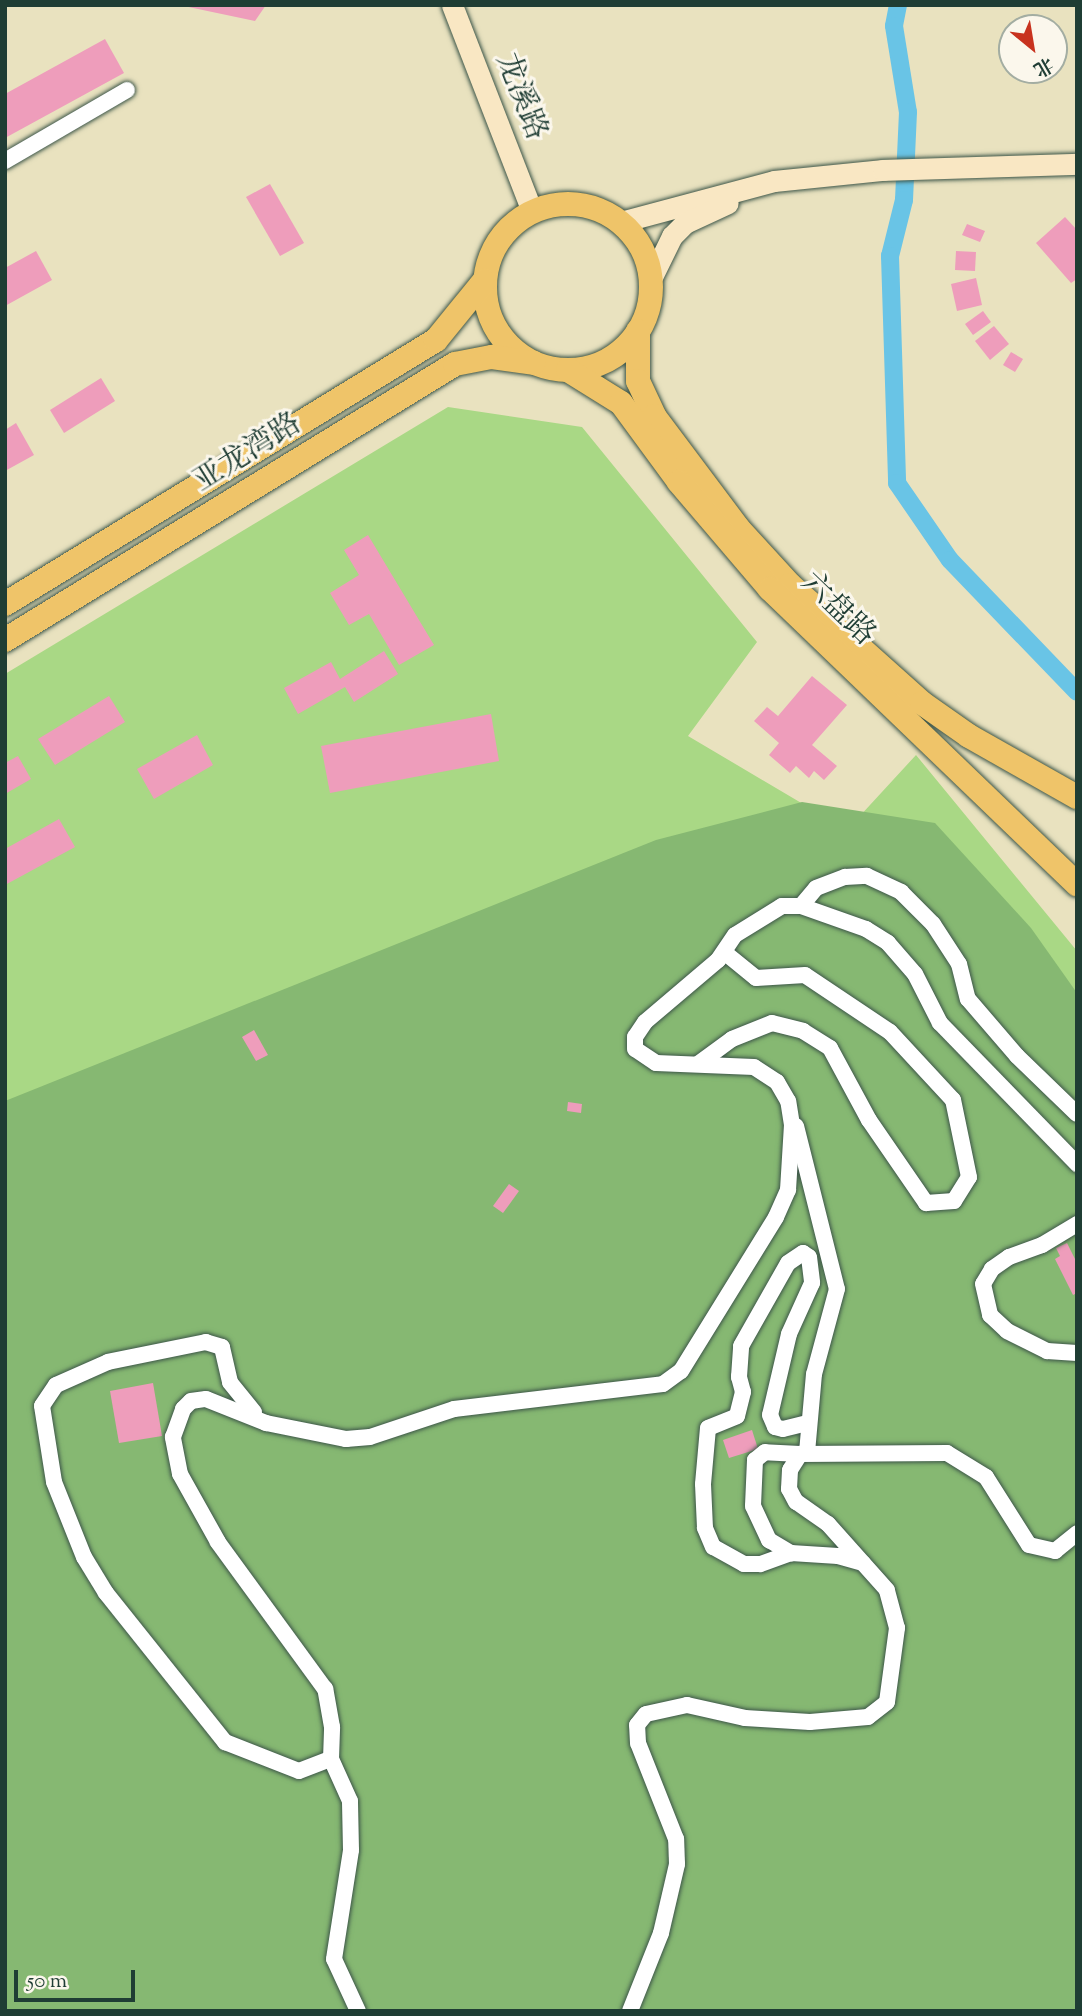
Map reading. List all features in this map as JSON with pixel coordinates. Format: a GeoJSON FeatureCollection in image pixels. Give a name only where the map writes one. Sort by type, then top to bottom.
{"type":"FeatureCollection","features":[{"type":"Feature","properties":{"kind":"main road"},"geometry":{"type":"LineString","coordinates":[[573,204],[594,207],[621,222],[642,247],[652,279],[649,306],[638,331],[608,360],[568,370],[534,363],[500,334],[488,314],[484,281],[497,244],[508,228],[532,211],[573,204]]}},
{"type":"Feature","properties":{"kind":"main road","name":"亚龙湾路"},"geometry":{"type":"LineString","coordinates":[[5,604],[436,340],[484,281]]}},
{"type":"Feature","properties":{"kind":"main road","name":"六盘路"},"geometry":{"type":"LineString","coordinates":[[638,331],[638,381],[654,416],[738,528],[790,585],[922,703],[969,736],[1077,797]]}},
{"type":"Feature","properties":{"kind":"main road","name":"亚龙湾路"},"geometry":{"type":"LineString","coordinates":[[5,640],[455,364],[492,357],[534,363]]}},
{"type":"Feature","properties":{"kind":"main road","name":"六盘路"},"geometry":{"type":"LineString","coordinates":[[568,370],[621,403],[678,482],[770,589],[1077,884]]}},
{"type":"Feature","properties":{"kind":"street","name":"龙溪路"},"geometry":{"type":"LineString","coordinates":[[452,5],[532,211]]}},
{"type":"Feature","properties":{"kind":"street"},"geometry":{"type":"LineString","coordinates":[[5,161],[127,90]]}},
{"type":"Feature","properties":{"kind":"street"},"geometry":{"type":"LineString","coordinates":[[621,222],[774,181],[883,170],[1077,164]]}},
{"type":"Feature","properties":{"kind":"street"},"geometry":{"type":"LineString","coordinates":[[652,279],[664,248],[685,223],[774,181]]}},
{"type":"Feature","properties":{"kind":"street"},"geometry":{"type":"LineString","coordinates":[[801,906],[816,888],[845,877],[867,876],[901,892],[933,924],[959,964],[968,999],[1017,1056],[1077,1114]]}},
{"type":"Feature","properties":{"kind":"street"},"geometry":{"type":"LineString","coordinates":[[630,2011],[661,1933],[677,1864],[676,1839],[638,1743],[637,1725],[646,1714],[687,1705],[745,1718],[810,1722],[868,1717],[883,1709],[894,1669],[897,1628],[887,1590],[812,1509],[796,1502],[789,1489],[790,1471],[803,1454],[817,1357],[836,1305],[837,1289],[813,1181],[788,1101],[777,1083],[754,1067],[644,1059],[635,1049],[635,1037],[724,952],[735,935],[782,906],[801,906],[866,929],[888,943],[915,974],[940,1023],[1077,1164]]}},
{"type":"Feature","properties":{"kind":"street"},"geometry":{"type":"LineString","coordinates":[[698,1064],[732,1039],[772,1023],[803,1031],[830,1048],[869,1120],[926,1203],[954,1200],[969,1177],[953,1100],[890,1032],[806,975],[756,978],[724,952]]}},
{"type":"Feature","properties":{"kind":"street"},"geometry":{"type":"LineString","coordinates":[[358,2011],[334,1959],[351,1850],[351,1821],[347,1790],[331,1759],[332,1727],[325,1689],[218,1542],[172,1451],[176,1423],[191,1401],[206,1399],[228,1405],[266,1423],[326,1438],[370,1437],[454,1409],[663,1384],[681,1371],[698,1350],[755,1257],[788,1191],[792,1125],[788,1101]]}},
{"type":"Feature","properties":{"kind":"street"},"geometry":{"type":"LineString","coordinates":[[1077,1224],[1042,1245],[1009,1257],[992,1269],[983,1284],[990,1315],[1007,1331],[1047,1351],[1077,1353]]}},
{"type":"Feature","properties":{"kind":"street"},"geometry":{"type":"LineString","coordinates":[[807,1423],[791,1429],[775,1427],[771,1415],[789,1334],[812,1283],[809,1257],[803,1253],[788,1263],[741,1346],[739,1377],[743,1392],[737,1416],[708,1428],[703,1485],[705,1528],[713,1548],[744,1564],[760,1564],[791,1553],[838,1556],[863,1563]]}},
{"type":"Feature","properties":{"kind":"street"},"geometry":{"type":"LineString","coordinates":[[266,1423],[230,1382],[222,1347],[206,1342],[97,1366],[50,1389],[42,1406],[54,1482],[84,1557],[106,1593],[225,1742],[299,1771],[331,1759]]}},
{"type":"Feature","properties":{"kind":"street"},"geometry":{"type":"LineString","coordinates":[[791,1553],[769,1540],[753,1506],[751,1471],[755,1460],[765,1452],[947,1453],[986,1477],[1029,1545],[1055,1551],[1077,1533]]}},
{"type":"Feature","properties":{"kind":"green space"},"geometry":{"type":"Polygon","coordinates":[[[448,407],[582,427],[757,642],[688,736],[847,830],[916,755],[1077,951],[1077,1811],[5,2011],[5,674],[448,407]]]}},
{"type":"Feature","properties":{"kind":"green space"},"geometry":{"type":"Polygon","coordinates":[[[802,802],[935,823],[1031,928],[1077,993],[1077,2011],[5,2011],[5,1101],[656,840],[802,802]]]}},
{"type":"Feature","properties":{"kind":"building"},"geometry":{"type":"Polygon","coordinates":[[[179,5],[266,5],[255,21],[179,5]]]}},
{"type":"Feature","properties":{"kind":"building"},"geometry":{"type":"Polygon","coordinates":[[[105,39],[124,73],[5,138],[5,94],[105,39]]]}},
{"type":"Feature","properties":{"kind":"building"},"geometry":{"type":"Polygon","coordinates":[[[270,184],[304,243],[280,256],[246,197],[270,184]]]}},
{"type":"Feature","properties":{"kind":"building"},"geometry":{"type":"Polygon","coordinates":[[[1065,217],[1077,230],[1077,279],[1071,283],[1036,243],[1065,217]]]}},
{"type":"Feature","properties":{"kind":"building"},"geometry":{"type":"Polygon","coordinates":[[[967,224],[985,231],[980,242],[962,235],[967,224]]]}},
{"type":"Feature","properties":{"kind":"building"},"geometry":{"type":"Polygon","coordinates":[[[36,251],[52,280],[5,306],[5,268],[36,251]]]}},
{"type":"Feature","properties":{"kind":"building"},"geometry":{"type":"Polygon","coordinates":[[[956,251],[976,252],[975,271],[955,270],[956,251]]]}},
{"type":"Feature","properties":{"kind":"building"},"geometry":{"type":"Polygon","coordinates":[[[976,278],[982,305],[957,311],[951,284],[976,278]]]}},
{"type":"Feature","properties":{"kind":"building"},"geometry":{"type":"Polygon","coordinates":[[[983,311],[991,322],[973,335],[965,324],[983,311]]]}},
{"type":"Feature","properties":{"kind":"building"},"geometry":{"type":"Polygon","coordinates":[[[994,326],[1009,344],[990,360],[975,341],[994,326]]]}},
{"type":"Feature","properties":{"kind":"building"},"geometry":{"type":"Polygon","coordinates":[[[1011,352],[1023,359],[1015,372],[1003,365],[1011,352]]]}},
{"type":"Feature","properties":{"kind":"building"},"geometry":{"type":"Polygon","coordinates":[[[101,378],[115,401],[64,433],[50,410],[101,378]]]}},
{"type":"Feature","properties":{"kind":"building"},"geometry":{"type":"Polygon","coordinates":[[[16,423],[34,455],[5,471],[5,430],[16,423]]]}},
{"type":"Feature","properties":{"kind":"building"},"geometry":{"type":"Polygon","coordinates":[[[368,535],[434,645],[399,665],[369,614],[349,625],[330,593],[359,575],[344,550],[368,535]]]}},
{"type":"Feature","properties":{"kind":"building"},"geometry":{"type":"Polygon","coordinates":[[[384,651],[398,674],[354,702],[345,687],[298,714],[284,688],[331,662],[340,679],[384,651]]]}},
{"type":"Feature","properties":{"kind":"building"},"geometry":{"type":"Polygon","coordinates":[[[812,676],[847,705],[812,745],[837,766],[824,780],[814,771],[809,778],[796,766],[790,773],[769,755],[779,743],[754,721],[767,707],[778,716],[812,676]]]}},
{"type":"Feature","properties":{"kind":"building"},"geometry":{"type":"Polygon","coordinates":[[[109,696],[125,722],[55,765],[38,739],[109,696]]]}},
{"type":"Feature","properties":{"kind":"building"},"geometry":{"type":"Polygon","coordinates":[[[491,714],[499,761],[330,793],[321,746],[491,714]]]}},
{"type":"Feature","properties":{"kind":"building"},"geometry":{"type":"Polygon","coordinates":[[[197,735],[213,765],[154,799],[137,769],[197,735]]]}},
{"type":"Feature","properties":{"kind":"building"},"geometry":{"type":"Polygon","coordinates":[[[18,756],[31,779],[5,794],[5,763],[18,756]]]}},
{"type":"Feature","properties":{"kind":"building"},"geometry":{"type":"Polygon","coordinates":[[[59,819],[75,847],[5,885],[5,849],[59,819]]]}},
{"type":"Feature","properties":{"kind":"building"},"geometry":{"type":"Polygon","coordinates":[[[254,1030],[268,1055],[256,1061],[242,1037],[254,1030]]]}},
{"type":"Feature","properties":{"kind":"building"},"geometry":{"type":"Polygon","coordinates":[[[568,1102],[582,1104],[581,1113],[567,1111],[568,1102]]]}},
{"type":"Feature","properties":{"kind":"building"},"geometry":{"type":"Polygon","coordinates":[[[509,1184],[519,1191],[503,1213],[493,1206],[509,1184]]]}},
{"type":"Feature","properties":{"kind":"building"},"geometry":{"type":"Polygon","coordinates":[[[1067,1243],[1077,1263],[1077,1293],[1073,1295],[1055,1259],[1060,1256],[1056,1248],[1067,1243]]]}},
{"type":"Feature","properties":{"kind":"building"},"geometry":{"type":"Polygon","coordinates":[[[153,1383],[162,1436],[119,1443],[110,1391],[153,1383]]]}},
{"type":"Feature","properties":{"kind":"building"},"geometry":{"type":"Polygon","coordinates":[[[752,1430],[758,1449],[729,1458],[723,1440],[752,1430]]]}},
{"type":"Feature","properties":{"kind":"waterway"},"geometry":{"type":"LineString","coordinates":[[898,5],[894,26],[908,112],[904,200],[890,256],[897,483],[950,560],[1077,692]]}}]}
